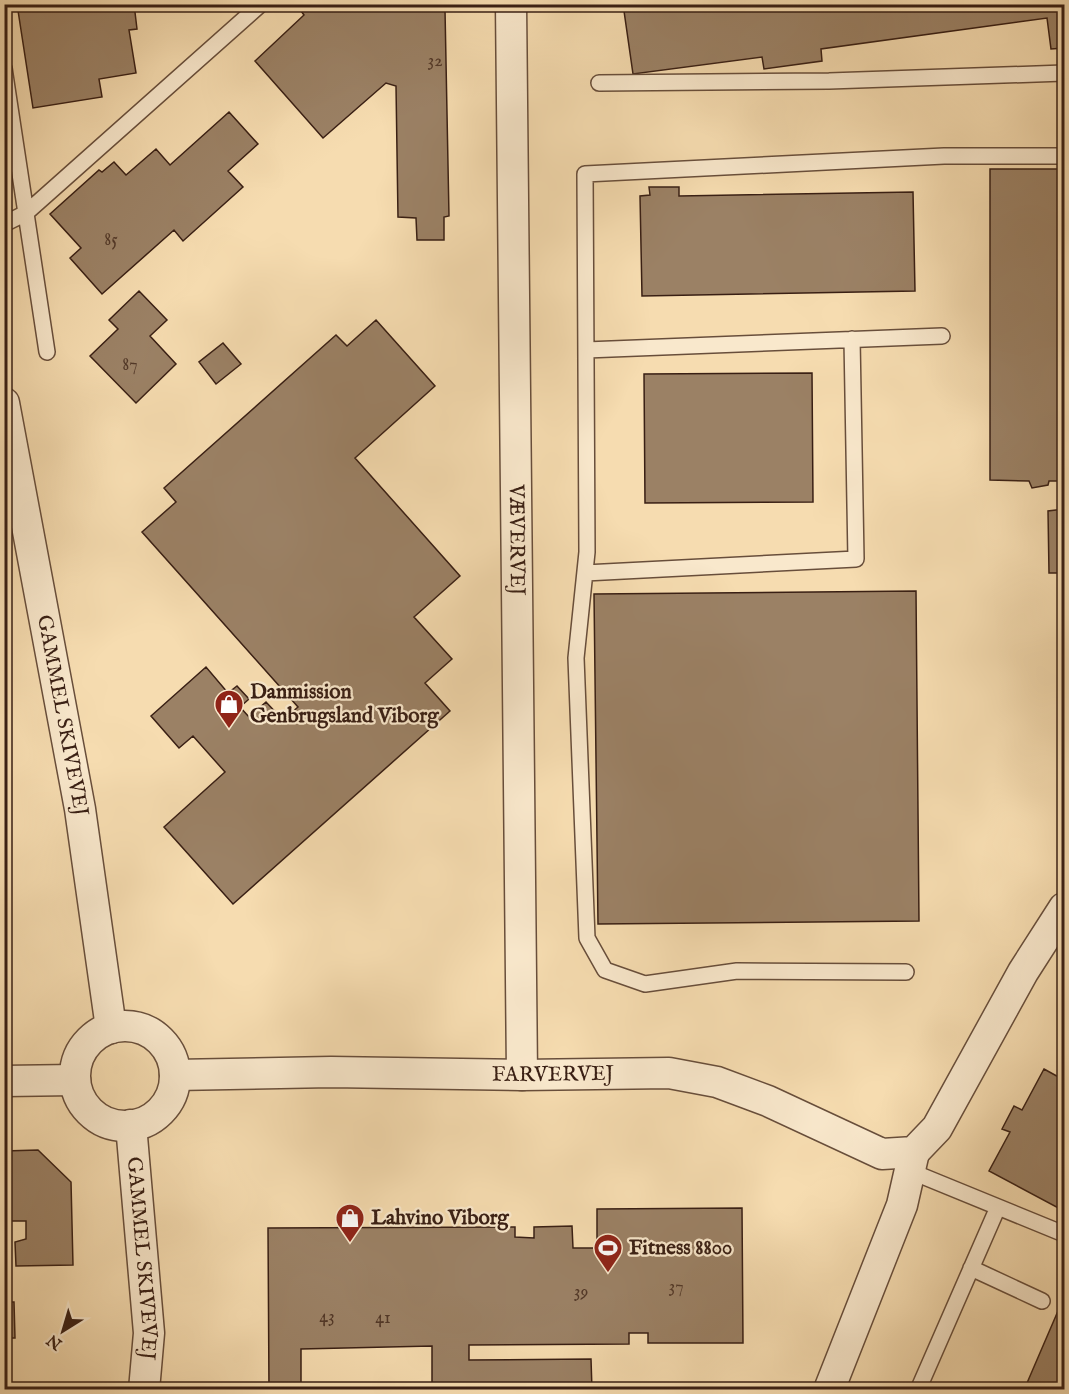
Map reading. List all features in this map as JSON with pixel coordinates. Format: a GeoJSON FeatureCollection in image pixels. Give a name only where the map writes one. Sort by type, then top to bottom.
{"type":"FeatureCollection","features":[{"type":"Feature","properties":{"kind":"street","name":"VÆVERVEJ"},"geometry":{"type":"LineString","coordinates":[[511,4],[522,1075]]}},
{"type":"Feature","properties":{"kind":"street","name":"GAMMEL SKIVEVEJ"},"geometry":{"type":"LineString","coordinates":[[4,404],[10,472],[80,809],[111,1028]]}},
{"type":"Feature","properties":{"kind":"street"},"geometry":{"type":"LineString","coordinates":[[829,1389],[902,1205],[912,1162],[938,1128],[1023,972],[1065,908]]}},
{"type":"Feature","properties":{"kind":"street"},"geometry":{"type":"LineString","coordinates":[[127,1026],[155,1036],[166,1047],[175,1075],[170,1098],[163,1109],[143,1122],[131,1125],[105,1122],[93,1114],[78,1093],[75,1068],[84,1047],[100,1032],[127,1026]]}},
{"type":"Feature","properties":{"kind":"street","name":"FARVERVEJ"},"geometry":{"type":"LineString","coordinates":[[175,1075],[331,1072],[522,1075],[669,1073],[717,1082],[768,1101],[882,1154],[912,1162]]}},
{"type":"Feature","properties":{"kind":"street"},"geometry":{"type":"LineString","coordinates":[[4,1080],[75,1080]]}},
{"type":"Feature","properties":{"kind":"street","name":"GAMMEL SKIVEVEJ"},"geometry":{"type":"LineString","coordinates":[[131,1125],[148,1333],[144,1389]]}},
{"type":"Feature","properties":{"kind":"lane"},"geometry":{"type":"LineString","coordinates":[[4,224],[26,213],[261,4]]}},
{"type":"Feature","properties":{"kind":"lane"},"geometry":{"type":"LineString","coordinates":[[4,68],[47,352]]}},
{"type":"Feature","properties":{"kind":"lane"},"geometry":{"type":"LineString","coordinates":[[599,83],[829,81],[1065,73]]}},
{"type":"Feature","properties":{"kind":"lane"},"geometry":{"type":"LineString","coordinates":[[906,972],[737,971],[645,984],[605,970],[587,938],[576,658],[585,573],[585,174],[944,156],[1065,156]]}},
{"type":"Feature","properties":{"kind":"lane"},"geometry":{"type":"LineString","coordinates":[[586,350],[942,336]]}},
{"type":"Feature","properties":{"kind":"lane"},"geometry":{"type":"LineString","coordinates":[[585,573],[856,559],[852,339]]}},
{"type":"Feature","properties":{"kind":"lane"},"geometry":{"type":"LineString","coordinates":[[912,1162],[998,1207],[1065,1234]]}},
{"type":"Feature","properties":{"kind":"lane"},"geometry":{"type":"LineString","coordinates":[[918,1389],[998,1207]]}},
{"type":"Feature","properties":{"kind":"lane"},"geometry":{"type":"LineString","coordinates":[[971,1268],[1042,1301]]}},
{"type":"Feature","properties":{"kind":"building"},"geometry":{"type":"Polygon","coordinates":[[[17,4],[134,4],[137,29],[129,30],[136,73],[99,79],[102,97],[33,108],[17,4]]]}},
{"type":"Feature","properties":{"kind":"building"},"geometry":{"type":"Polygon","coordinates":[[[296,4],[397,4],[402,10],[445,10],[449,216],[444,217],[444,240],[417,240],[416,218],[398,217],[396,86],[386,83],[323,138],[255,61],[304,15],[296,4]]]}},
{"type":"Feature","properties":{"kind":"building"},"geometry":{"type":"Polygon","coordinates":[[[623,4],[1064,4],[1064,16],[1060,17],[1064,48],[1051,49],[1047,18],[821,49],[822,61],[764,69],[762,57],[633,74],[623,4]]]}},
{"type":"Feature","properties":{"kind":"building"},"geometry":{"type":"Polygon","coordinates":[[[229,112],[258,144],[228,171],[243,187],[183,241],[174,230],[102,294],[70,258],[81,248],[50,214],[99,170],[102,172],[114,162],[126,175],[156,149],[170,165],[229,112]]]}},
{"type":"Feature","properties":{"kind":"building"},"geometry":{"type":"Polygon","coordinates":[[[990,169],[1064,169],[1064,481],[1049,481],[1048,485],[1032,488],[1029,481],[990,480],[990,169]]]}},
{"type":"Feature","properties":{"kind":"building"},"geometry":{"type":"Polygon","coordinates":[[[649,187],[679,187],[679,196],[913,192],[915,291],[642,296],[640,196],[650,195],[649,187]]]}},
{"type":"Feature","properties":{"kind":"building"},"geometry":{"type":"Polygon","coordinates":[[[139,291],[167,320],[150,336],[176,364],[136,403],[90,356],[118,329],[109,320],[139,291]]]}},
{"type":"Feature","properties":{"kind":"building"},"geometry":{"type":"Polygon","coordinates":[[[376,320],[435,386],[355,458],[460,576],[414,617],[452,659],[425,683],[450,711],[233,904],[164,827],[225,772],[193,736],[179,748],[151,716],[206,667],[228,693],[237,686],[249,699],[240,707],[249,717],[266,702],[283,720],[298,707],[142,532],[176,502],[164,488],[336,335],[347,346],[376,320]]]}},
{"type":"Feature","properties":{"kind":"building"},"geometry":{"type":"Polygon","coordinates":[[[223,343],[241,364],[216,384],[199,362],[223,343]]]}},
{"type":"Feature","properties":{"kind":"building"},"geometry":{"type":"Polygon","coordinates":[[[812,373],[813,502],[645,503],[644,374],[812,373]]]}},
{"type":"Feature","properties":{"kind":"building"},"geometry":{"type":"Polygon","coordinates":[[[1064,509],[1064,573],[1049,573],[1048,511],[1064,509]]]}},
{"type":"Feature","properties":{"kind":"building"},"geometry":{"type":"Polygon","coordinates":[[[916,591],[919,921],[598,924],[594,594],[916,591]]]}},
{"type":"Feature","properties":{"kind":"building"},"geometry":{"type":"Polygon","coordinates":[[[1044,1069],[1064,1080],[1064,1211],[989,1171],[1010,1132],[1002,1129],[1014,1106],[1022,1110],[1044,1069]]]}},
{"type":"Feature","properties":{"kind":"building"},"geometry":{"type":"Polygon","coordinates":[[[38,1150],[71,1182],[73,1265],[16,1266],[15,1242],[26,1239],[26,1221],[4,1221],[4,1151],[38,1150]]]}},
{"type":"Feature","properties":{"kind":"building"},"geometry":{"type":"Polygon","coordinates":[[[742,1208],[743,1343],[648,1343],[648,1333],[629,1333],[629,1344],[469,1345],[469,1360],[591,1359],[592,1390],[432,1389],[432,1346],[301,1349],[301,1390],[269,1390],[268,1228],[515,1227],[515,1237],[534,1238],[534,1227],[572,1226],[573,1248],[597,1248],[597,1209],[742,1208]]]}},
{"type":"Feature","properties":{"kind":"building"},"geometry":{"type":"Polygon","coordinates":[[[1064,1297],[1064,1390],[1024,1390],[1064,1297]]]}},
{"type":"Feature","properties":{"kind":"building"},"geometry":{"type":"Polygon","coordinates":[[[4,1302],[14,1302],[15,1338],[4,1338],[4,1302]]]}},
{"type":"Feature","properties":{"kind":"place","name":"Danmission Genbrugsland Viborg"},"geometry":{"type":"Point","coordinates":[229,730]}},
{"type":"Feature","properties":{"kind":"place","name":"Lahvino Viborg"},"geometry":{"type":"Point","coordinates":[350,1244]}},
{"type":"Feature","properties":{"kind":"place","name":"Fitness 8800"},"geometry":{"type":"Point","coordinates":[608,1274]}}]}
